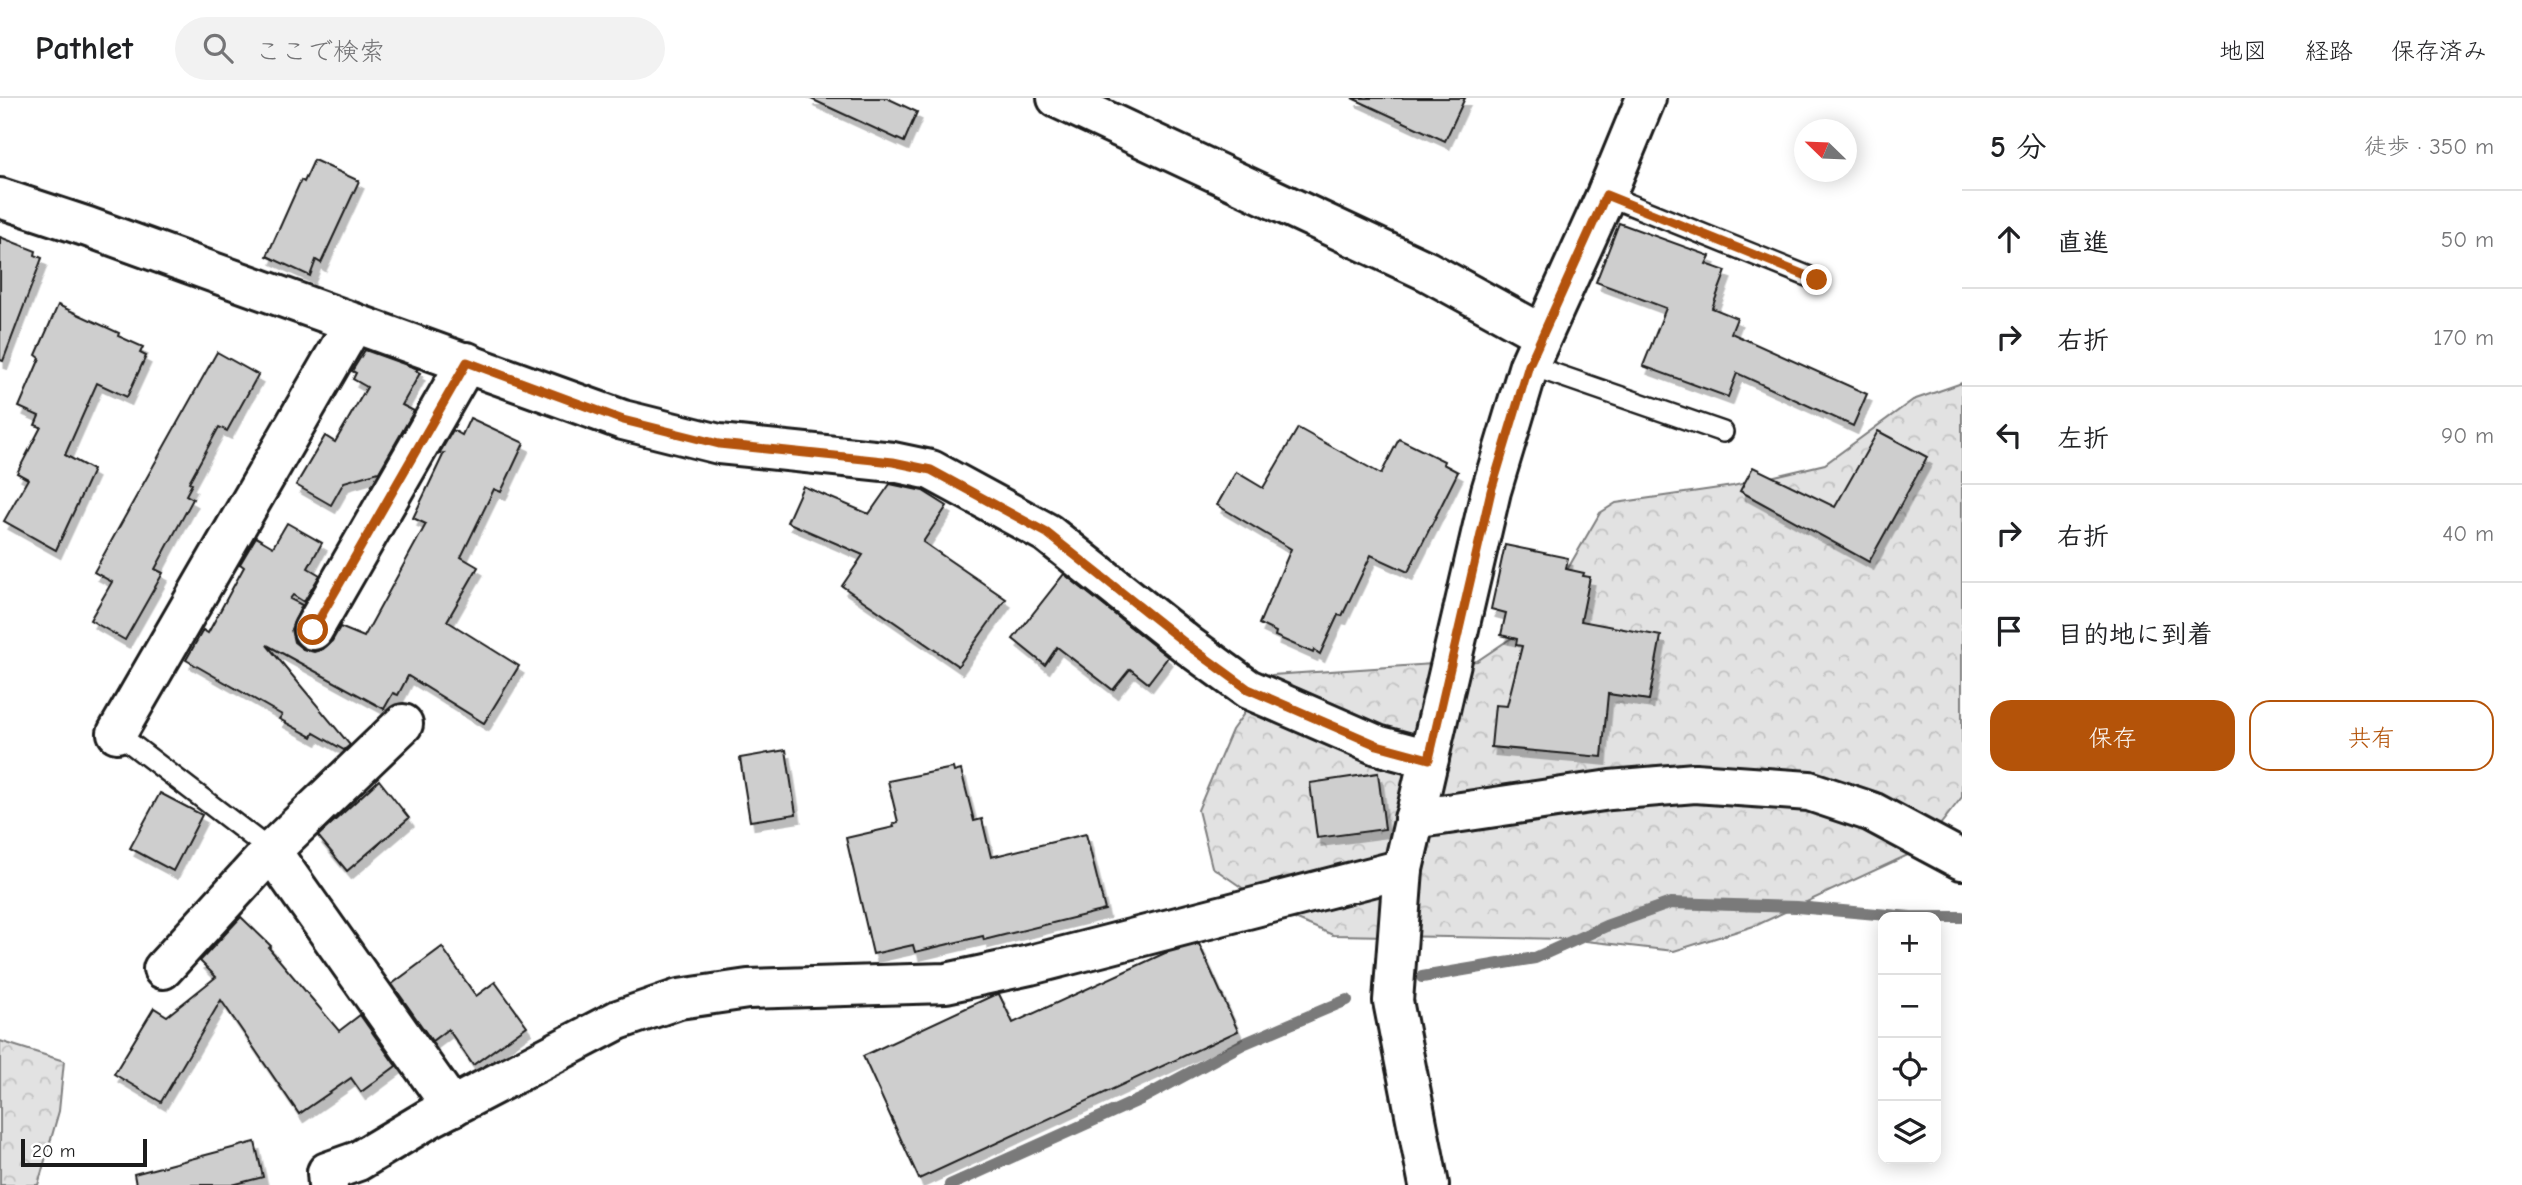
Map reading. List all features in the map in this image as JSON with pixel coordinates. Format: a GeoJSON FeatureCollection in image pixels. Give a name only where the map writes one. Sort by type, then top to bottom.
{"type":"FeatureCollection","features":[{"type":"Feature","properties":{"kind":"street"},"geometry":{"type":"LineString","coordinates":[[1057,98],[1427,271],[1535,350]]}},
{"type":"Feature","properties":{"kind":"street"},"geometry":{"type":"LineString","coordinates":[[1429,1185],[1393,1001],[1402,869],[1491,491],[1535,350],[1606,195],[1646,98]]}},
{"type":"Feature","properties":{"kind":"street"},"geometry":{"type":"LineString","coordinates":[[0,198],[467,362],[623,420],[719,444],[893,462],[931,470],[1047,533],[1189,646],[1248,689],[1377,745],[1429,759]]}},
{"type":"Feature","properties":{"kind":"street"},"geometry":{"type":"LineString","coordinates":[[117,733],[354,323]]}},
{"type":"Feature","properties":{"kind":"street"},"geometry":{"type":"LineString","coordinates":[[313,630],[467,362]]}},
{"type":"Feature","properties":{"kind":"street"},"geometry":{"type":"LineString","coordinates":[[163,969],[271,851],[403,724]]}},
{"type":"Feature","properties":{"kind":"street"},"geometry":{"type":"LineString","coordinates":[[1414,819],[1610,790],[1695,783],[1809,791],[1872,811],[1962,860]]}},
{"type":"Feature","properties":{"kind":"street"},"geometry":{"type":"LineString","coordinates":[[271,851],[452,1107]]}},
{"type":"Feature","properties":{"kind":"street"},"geometry":{"type":"LineString","coordinates":[[328,1185],[327,1172],[358,1161],[430,1118],[618,1020],[679,999],[748,989],[946,983],[1030,965],[1402,869]]}},
{"type":"Feature","properties":{"kind":"lane"},"geometry":{"type":"LineString","coordinates":[[1606,195],[1817,280]]}},
{"type":"Feature","properties":{"kind":"lane"},"geometry":{"type":"LineString","coordinates":[[1535,350],[1723,432]]}},
{"type":"Feature","properties":{"kind":"lane"},"geometry":{"type":"LineString","coordinates":[[117,733],[271,851]]}},
{"type":"Feature","properties":{"kind":"green space"},"geometry":{"type":"Polygon","coordinates":[[[1962,383],[1962,797],[1921,849],[1757,925],[1674,951],[1568,939],[1333,935],[1276,911],[1212,867],[1198,810],[1232,730],[1272,675],[1477,661],[1538,620],[1600,513],[1616,503],[1733,486],[1825,464],[1913,400],[1962,383]]]}},
{"type":"Feature","properties":{"kind":"green space"},"geometry":{"type":"Polygon","coordinates":[[[0,1041],[64,1061],[59,1111],[38,1185],[0,1185],[0,1041]]]}},
{"type":"Feature","properties":{"kind":"building"},"geometry":{"type":"Polygon","coordinates":[[[809,98],[887,98],[917,112],[904,142],[809,98]]]}},
{"type":"Feature","properties":{"kind":"building"},"geometry":{"type":"Polygon","coordinates":[[[1352,98],[1465,98],[1445,141],[1352,98]]]}},
{"type":"Feature","properties":{"kind":"building"},"geometry":{"type":"Polygon","coordinates":[[[314,160],[359,181],[321,263],[316,260],[310,276],[267,256],[301,180],[304,182],[314,160]]]}},
{"type":"Feature","properties":{"kind":"building"},"geometry":{"type":"Polygon","coordinates":[[[1619,223],[1710,256],[1706,264],[1726,271],[1712,308],[1737,318],[1731,333],[1867,394],[1853,426],[1737,373],[1728,397],[1643,366],[1666,308],[1596,282],[1619,223]]]}},
{"type":"Feature","properties":{"kind":"building"},"geometry":{"type":"Polygon","coordinates":[[[0,237],[36,251],[35,255],[42,258],[3,361],[0,360],[0,237]]]}},
{"type":"Feature","properties":{"kind":"building"},"geometry":{"type":"Polygon","coordinates":[[[58,305],[119,333],[118,336],[143,347],[140,353],[146,356],[127,397],[97,383],[65,455],[93,470],[56,550],[4,521],[28,479],[17,473],[41,427],[35,425],[39,416],[19,407],[40,358],[36,355],[58,305]]]}},
{"type":"Feature","properties":{"kind":"building"},"geometry":{"type":"Polygon","coordinates":[[[365,350],[418,369],[416,371],[420,373],[402,405],[414,411],[379,472],[344,482],[331,505],[296,485],[325,436],[335,442],[367,387],[353,379],[356,373],[352,371],[365,350]]]}},
{"type":"Feature","properties":{"kind":"building"},"geometry":{"type":"Polygon","coordinates":[[[217,352],[258,375],[227,431],[219,427],[189,482],[192,484],[186,495],[193,499],[155,569],[163,573],[125,640],[90,620],[112,582],[94,572],[217,352]]]}},
{"type":"Feature","properties":{"kind":"building"},"geometry":{"type":"Polygon","coordinates":[[[470,418],[524,443],[501,492],[494,489],[461,557],[478,567],[447,621],[519,666],[484,723],[408,676],[398,695],[393,693],[384,709],[267,645],[350,745],[344,750],[314,733],[312,737],[279,719],[282,715],[186,660],[203,630],[208,633],[244,567],[240,564],[256,537],[273,547],[287,523],[322,543],[308,568],[320,575],[304,602],[293,595],[290,599],[302,605],[291,629],[294,642],[303,649],[314,652],[323,649],[332,641],[340,627],[364,637],[426,524],[413,518],[444,453],[439,454],[453,430],[462,435],[470,418]]]}},
{"type":"Feature","properties":{"kind":"building"},"geometry":{"type":"Polygon","coordinates":[[[1298,428],[1381,474],[1399,439],[1444,461],[1443,464],[1458,472],[1408,572],[1371,555],[1342,616],[1338,615],[1320,654],[1275,636],[1276,632],[1259,624],[1291,549],[1217,505],[1236,472],[1263,488],[1298,428]]]}},
{"type":"Feature","properties":{"kind":"building"},"geometry":{"type":"Polygon","coordinates":[[[1878,431],[1927,457],[1869,562],[1740,491],[1753,467],[1835,507],[1878,431]]]}},
{"type":"Feature","properties":{"kind":"building"},"geometry":{"type":"Polygon","coordinates":[[[890,484],[923,491],[947,506],[923,542],[1006,599],[958,666],[842,586],[863,555],[787,522],[803,486],[869,514],[890,484]]]}},
{"type":"Feature","properties":{"kind":"building"},"geometry":{"type":"Polygon","coordinates":[[[1505,545],[1568,558],[1566,569],[1590,577],[1581,621],[1661,636],[1649,700],[1608,694],[1602,757],[1491,747],[1495,705],[1507,706],[1522,646],[1516,645],[1517,639],[1501,635],[1506,613],[1491,609],[1505,545]]]}},
{"type":"Feature","properties":{"kind":"building"},"geometry":{"type":"Polygon","coordinates":[[[1064,574],[1168,657],[1148,683],[1130,669],[1113,690],[1057,647],[1045,665],[1013,639],[1064,574]]]}},
{"type":"Feature","properties":{"kind":"building"},"geometry":{"type":"Polygon","coordinates":[[[786,750],[796,814],[750,821],[740,758],[786,750]]]}},
{"type":"Feature","properties":{"kind":"building"},"geometry":{"type":"Polygon","coordinates":[[[953,768],[954,772],[961,770],[974,821],[982,819],[991,857],[1086,834],[1105,910],[984,940],[983,936],[915,952],[913,945],[873,954],[846,838],[894,827],[893,824],[898,822],[888,781],[953,768]]]}},
{"type":"Feature","properties":{"kind":"building"},"geometry":{"type":"Polygon","coordinates":[[[1378,773],[1385,829],[1317,838],[1310,783],[1378,773]]]}},
{"type":"Feature","properties":{"kind":"building"},"geometry":{"type":"Polygon","coordinates":[[[379,780],[409,818],[347,871],[318,836],[379,780]]]}},
{"type":"Feature","properties":{"kind":"building"},"geometry":{"type":"Polygon","coordinates":[[[160,793],[202,815],[173,871],[130,848],[160,793]]]}},
{"type":"Feature","properties":{"kind":"building"},"geometry":{"type":"Polygon","coordinates":[[[241,917],[271,946],[269,948],[339,1031],[360,1015],[396,1066],[361,1092],[351,1078],[299,1114],[221,1000],[161,1102],[114,1074],[154,1008],[167,1016],[216,977],[200,961],[241,917]]]}},
{"type":"Feature","properties":{"kind":"building"},"geometry":{"type":"Polygon","coordinates":[[[1199,944],[1238,1031],[919,1179],[863,1056],[994,995],[999,994],[1013,1023],[1165,953],[1199,944]]]}},
{"type":"Feature","properties":{"kind":"building"},"geometry":{"type":"Polygon","coordinates":[[[442,947],[476,996],[495,982],[527,1026],[473,1065],[448,1029],[432,1041],[392,984],[442,947]]]}},
{"type":"Feature","properties":{"kind":"building"},"geometry":{"type":"Polygon","coordinates":[[[255,1142],[263,1177],[232,1185],[136,1185],[134,1174],[255,1142]]]}},
{"type":"Feature","properties":{"kind":"waterway"},"geometry":{"type":"LineString","coordinates":[[1422,977],[1535,958],[1606,926],[1671,903],[1797,907],[1911,917],[1962,917]]}},
{"type":"Feature","properties":{"kind":"waterway"},"geometry":{"type":"LineString","coordinates":[[950,1185],[1141,1099],[1243,1044],[1347,1000]]}},
{"type":"Feature","properties":{"kind":"route"},"geometry":{"type":"LineString","coordinates":[[313,630],[467,362],[623,420],[719,444],[893,462],[931,470],[1047,533],[1189,646],[1248,689],[1377,745],[1429,759],[1491,491],[1529,365],[1606,195],[1817,280]]}}]}
